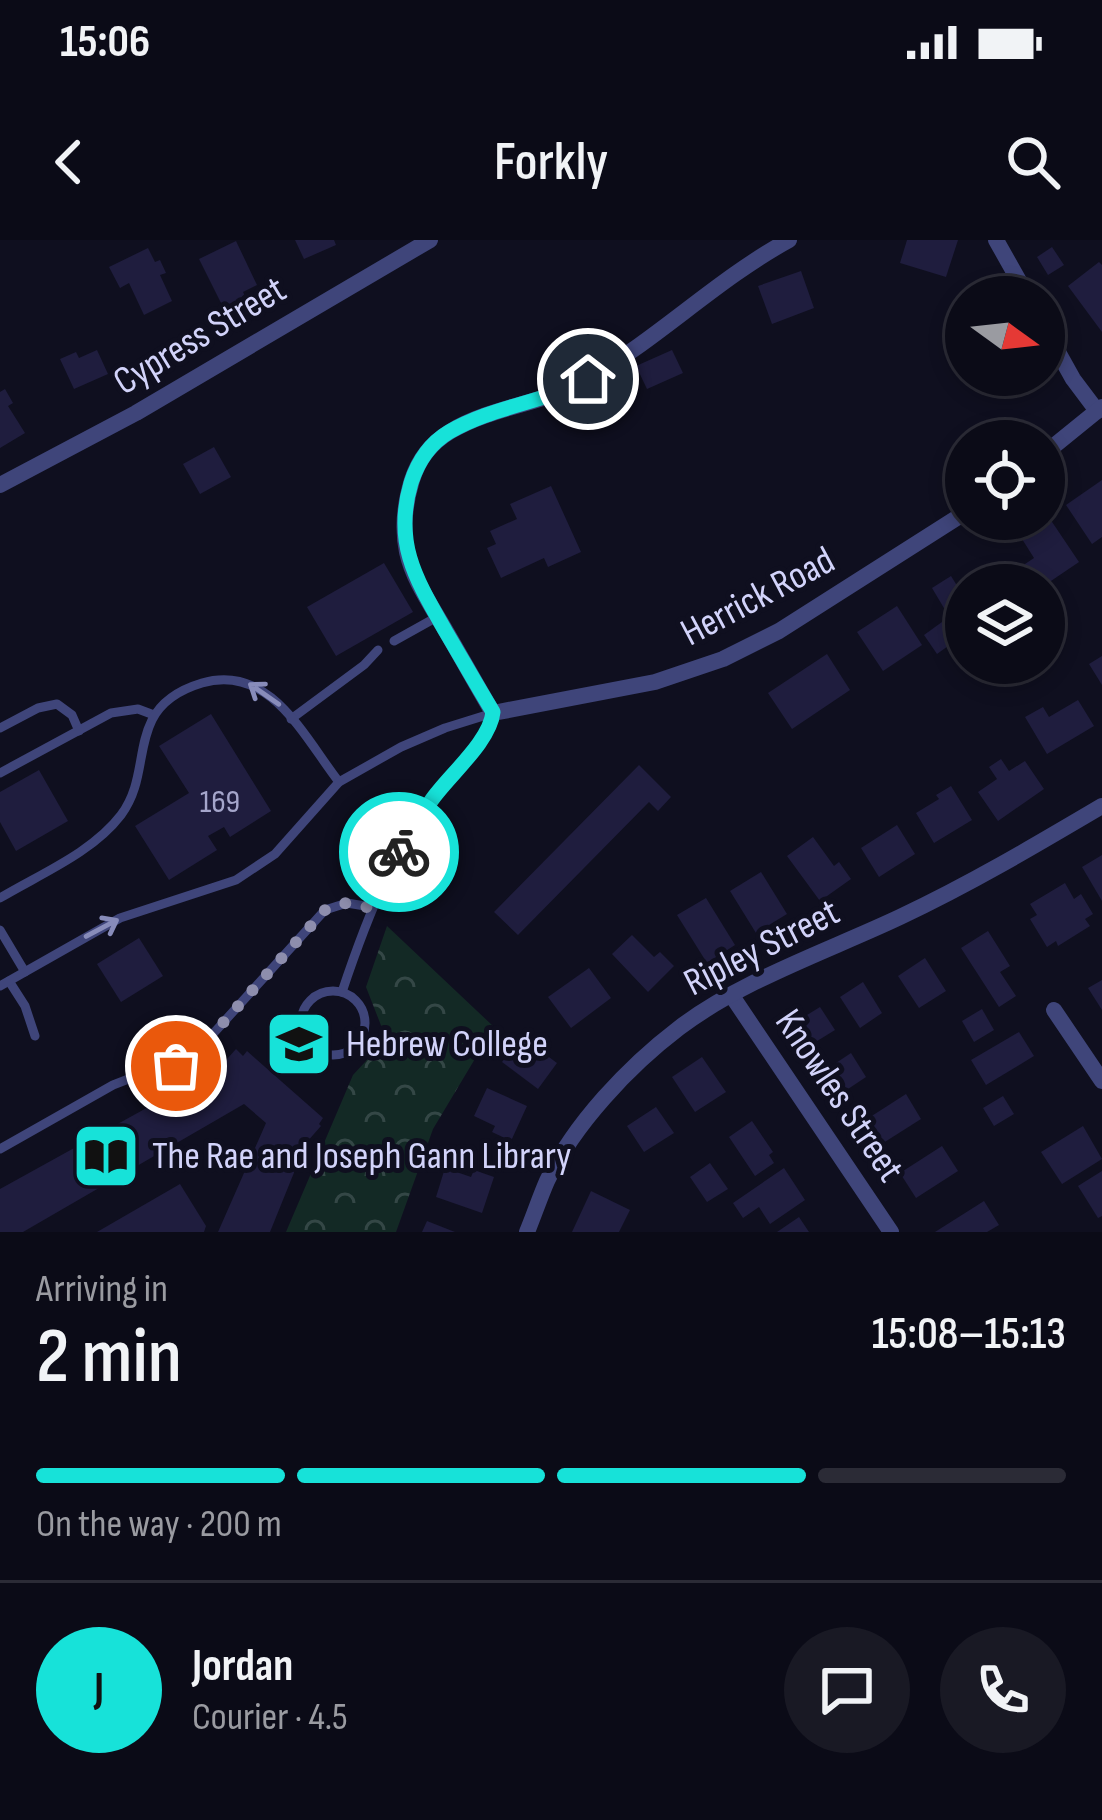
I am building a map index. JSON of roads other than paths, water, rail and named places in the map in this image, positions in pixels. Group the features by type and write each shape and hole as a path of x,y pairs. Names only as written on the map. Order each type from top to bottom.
{"street":[{"name":"Cypress Street","path":"0,485 136,412 430,240"},
{"path":"493,712 417,580 405,538 409,490 417,466 430,447 461,426 588,379 789,240"},
{"path":"996,240 1016,276"},
{"path":"1065,365 1100,409 1065,437"},
{"name":"Herrick Road","path":"493,712 655,682 734,655 945,525"},
{"name":"Ripley Street","path":"527,1232 548,1178 583,1122 679,1028 732,996 984,874 1102,806"},
{"name":"Knowles Street","path":"732,996 891,1232"},
{"path":"1054,1010 1102,1081"}],"lane":[{"path":"394,641 438,616"},
{"path":"291,719 378,650"},
{"path":"0,898 82,849 122,814 136,786 154,715 190,686 232,678 266,691 339,782"},
{"path":"0,728 48,704 65,708 79,730"},
{"path":"0,773 120,711 138,709 154,715"},
{"path":"35,1036 25,1006 5,983 120,918 250,872 284,845 339,782 401,747 493,712"},
{"path":"342,992 371,908 416,824 489,730 493,712"},
{"path":"0,1150 113,1085 176,1066 202,1046 325,910 346,903 371,908"},
{"path":"0,931 25,972"},
{"path":"342,992 362,1008 364,1031 351,1050 330,1055 305,1040 302,1019 310,1001 342,992"}],"place":[{"name":"Hebrew College","path":"299,1044"},
{"name":"The Rae and Joseph Gann Library","path":"106,1156"}]}
